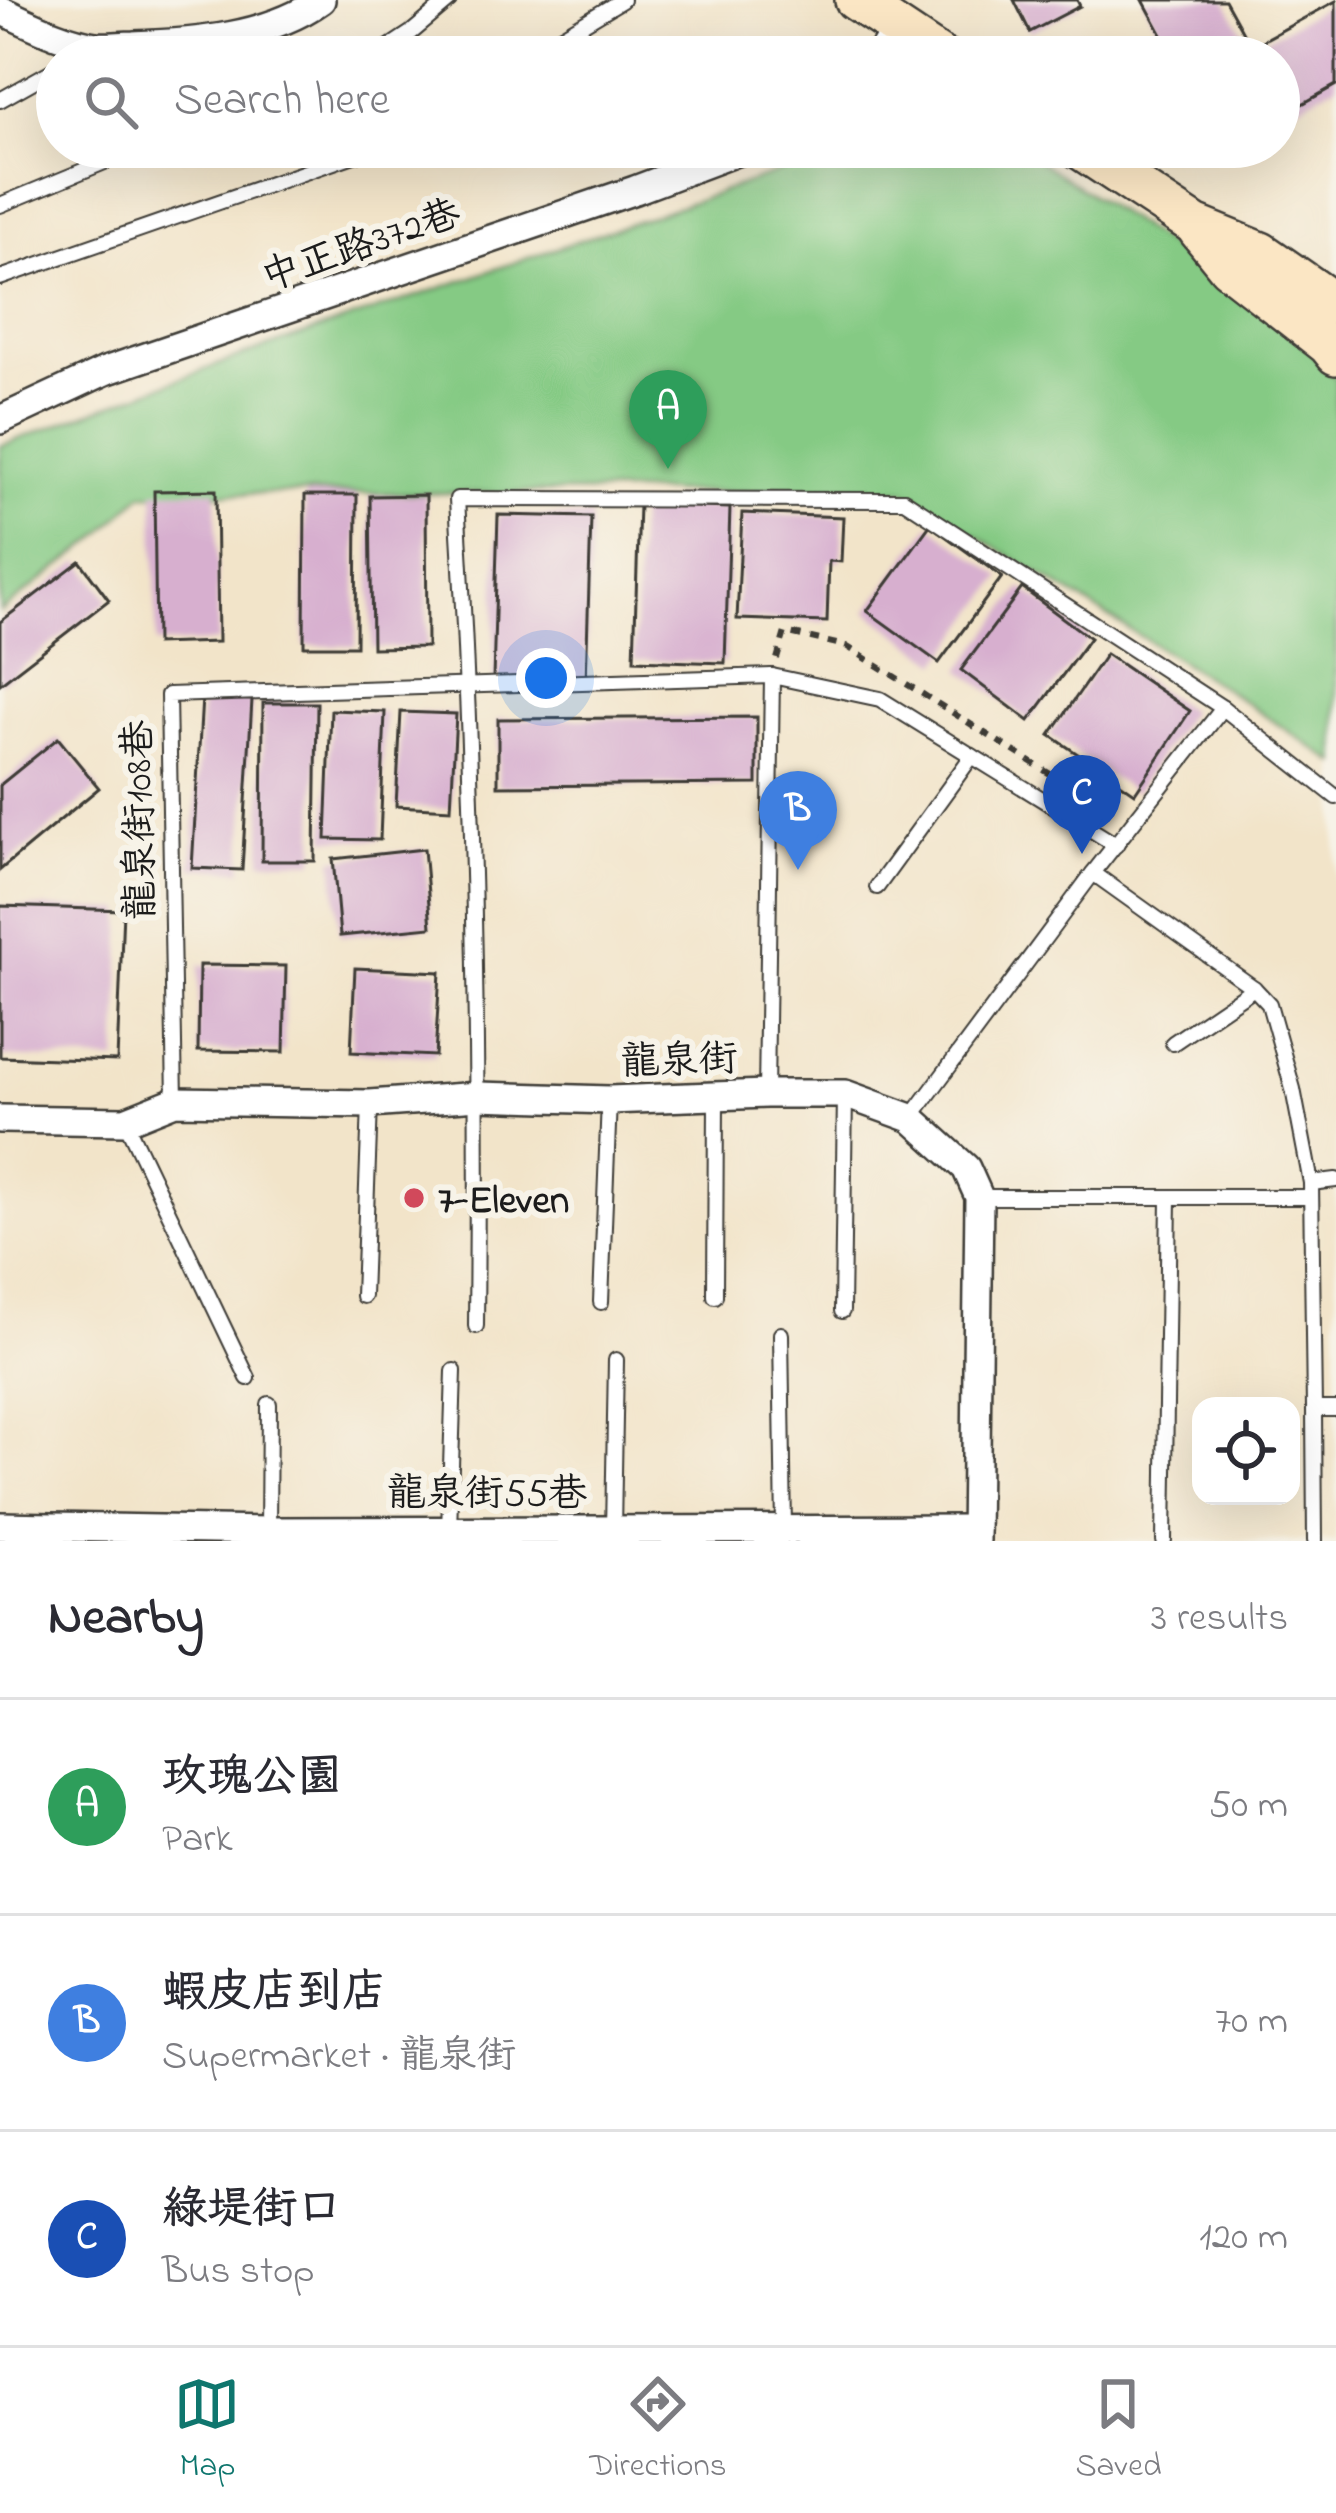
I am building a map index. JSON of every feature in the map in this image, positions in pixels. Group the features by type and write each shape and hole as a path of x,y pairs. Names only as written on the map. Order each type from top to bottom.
{"main road":[{"path":"855,0 883,36"},
{"path":"1109,168 1195,225 1261,252 1336,304"},
{"path":"1195,225 1228,267 1336,355"}],"street":[{"path":"222,36 255,29 321,0"},
{"path":"0,10 58,36"},
{"name":"中正路372巷","path":"0,420 105,371 693,168"},
{"name":"龍泉街","path":"0,1119 125,1121 175,1101 370,1104 478,1096 609,1100 845,1094 911,1118 966,1168 979,1197"},
{"path":"975,1535 979,1197"},
{"name":"龍泉街55巷","path":"0,1526 613,1535 784,1529 975,1535"}],"lane":[{"path":"406,36 450,0"},
{"path":"562,36 622,0"},
{"path":"0,100 36,80"},
{"path":"0,205 89,168"},
{"path":"0,278 318,168"},
{"path":"476,1326 478,1096 469,687 457,499 904,500 1223,708 1336,797"},
{"path":"766,1094 772,676"},
{"name":"龍泉街108巷","path":"175,1101 168,695 772,676 880,699 1116,845"},
{"path":"911,1118 1223,708"},
{"path":"877,887 972,756"},
{"path":"1093,873 1255,988 1269,1004 1293,1089 1311,1190 1315,1541"},
{"path":"1173,1043 1255,988"},
{"path":"842,1311 845,1094"},
{"path":"715,1296 716,1096"},
{"path":"601,1302 609,1100"},
{"path":"363,1296 370,1104"},
{"path":"125,1121 248,1378"},
{"path":"979,1197 1169,1198 1311,1190 1336,1180"},
{"path":"1164,1541 1169,1198"},
{"path":"781,1334 784,1529"},
{"path":"613,1535 616,1360"},
{"path":"449,1530 454,1371"},
{"path":"268,1531 269,1404"},
{"path":"1314,1409 1336,1409"}],"green space":[{"path":"791,168 1050,168 1287,323 1336,379 1336,763 1213,681 904,491 142,494 95,540 0,612 0,446 247,354"}],"building":[{"path":"1014,0 1077,0 1080,6 1030,32"},
{"path":"1143,0 1225,0 1245,36 1163,36"},
{"path":"1336,1 1336,85 1300,105 1300,36 1271,36"},
{"path":"216,490 218,642 156,644 154,491"},
{"path":"305,495 357,495 356,646 304,646"},
{"path":"426,495 427,647 372,648 370,496"},
{"path":"639,505 730,508 725,663 634,660"},
{"path":"742,513 843,517 841,562 829,561 827,622 737,619"},
{"path":"498,515 591,517 586,682 493,679"},
{"path":"930,525 1002,577 939,663 867,611"},
{"path":"80,561 109,600 0,684 0,622"},
{"path":"1022,588 1090,638 1029,721 961,670"},
{"path":"1106,654 1190,711 1135,793 1050,735"},
{"path":"202,697 252,700 242,870 192,868"},
{"path":"263,703 317,703 315,861 262,861"},
{"path":"331,710 385,712 380,840 326,839"},
{"path":"401,712 456,714 451,809 396,806"},
{"path":"757,717 757,784 498,786 498,719"},
{"path":"58,738 99,788 0,870 0,785"},
{"path":"424,849 431,927 340,936 333,859"},
{"path":"0,906 123,910 117,1061 0,1057"},
{"path":"199,965 286,966 284,1052 198,1051"},
{"path":"355,968 440,972 435,1056 351,1052"}],"place":[{"name":"玫瑰公園","path":"668,469"},
{"name":"綠堤街口","path":"1082,854"},
{"name":"蝦皮店到店","path":"798,870"},
{"name":"7-Eleven","path":"414,1198"}]}
